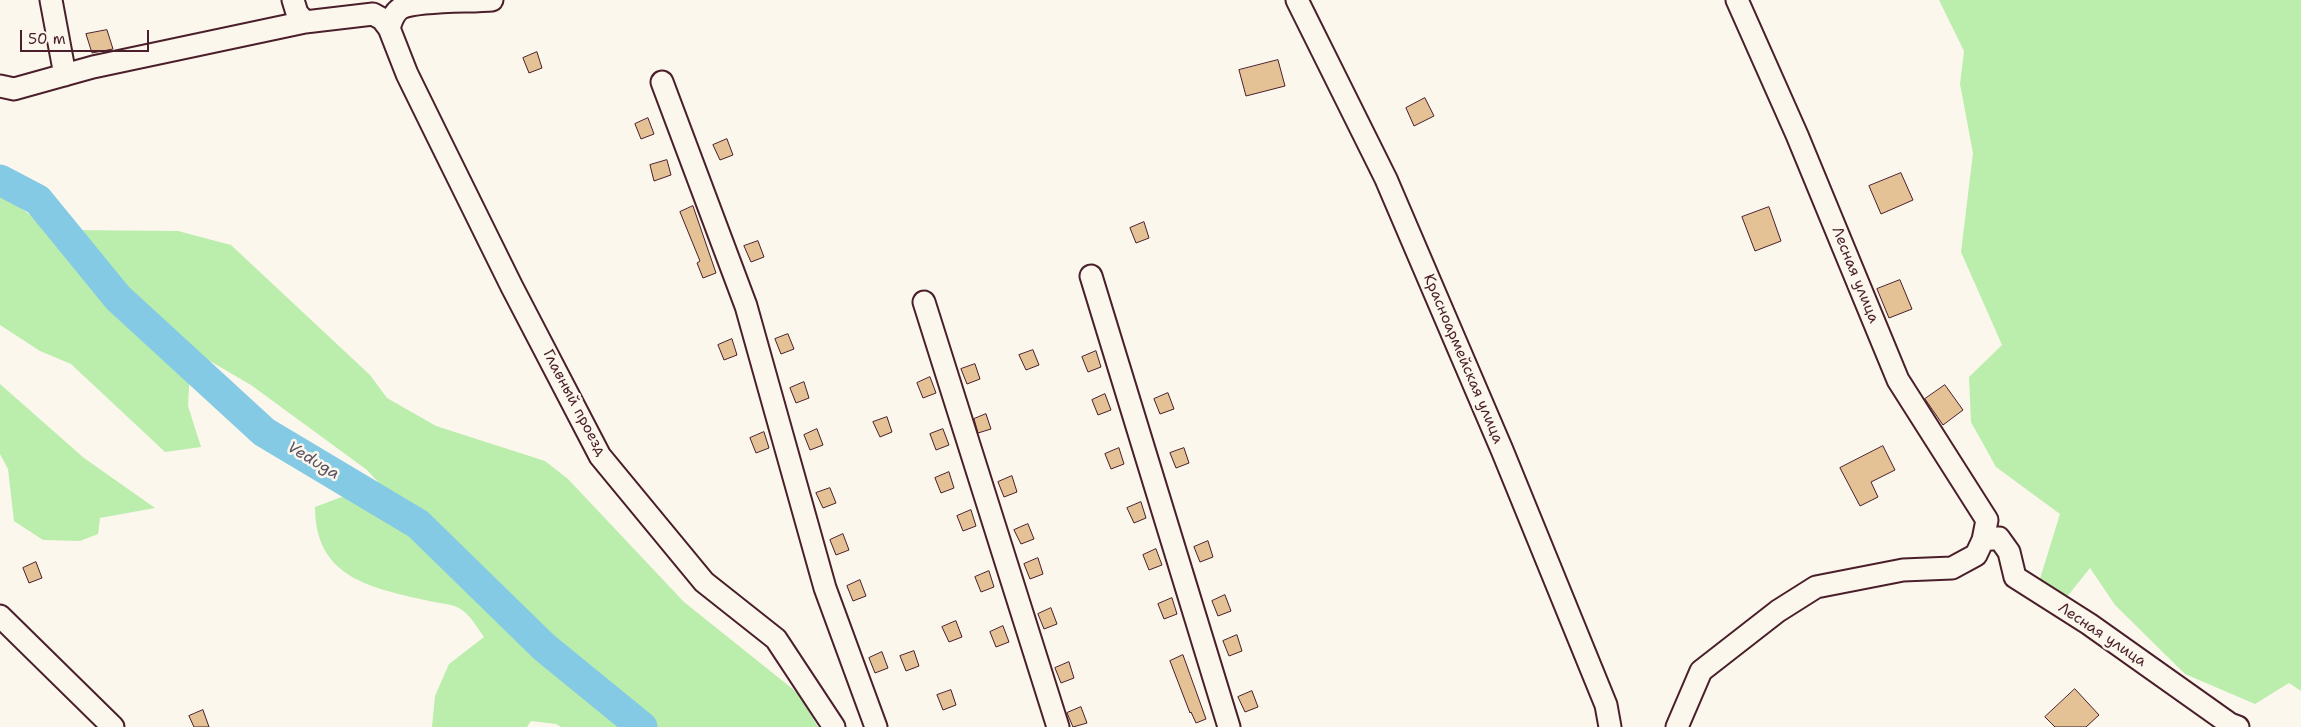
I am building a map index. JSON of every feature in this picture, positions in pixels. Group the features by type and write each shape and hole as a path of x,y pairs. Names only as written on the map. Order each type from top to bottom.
{"street":[{"path":"51,0 65,74"},
{"path":"293,0 297,13 305,22"},
{"path":"389,28 393,15 402,7 492,0"},
{"name":"Красноармейская улица","path":"1297,0 1386,179 1510,468 1606,705 1610,727"},
{"name":"Лесная улица","path":"1737,0 1797,135 1898,380 1987,520 1983,540 1999,538 2009,552 2015,577 2089,624 2230,724 2238,727"},
{"path":"0,86 14,89 93,67 305,22 373,14 382,19 389,28"},
{"name":"Главный проезд","path":"389,28 407,74 434,131 600,456 704,582 776,639 834,727"},
{"path":"662,82 746,306 825,588 876,727"},
{"path":"1091,276 1229,727"},
{"path":"924,302 1058,727"},
{"path":"1677,727 1701,671 1778,611 1816,587 1903,570 1952,568 1976,555 1983,540"},
{"path":"0,616 113,727"}],"green space":[{"path":"1939,0 2301,0 2301,691 2289,683 2255,704 2185,674 2115,605 2090,568 2066,598 2039,582 2060,514 1996,467 1971,422 1969,377 2002,345 1961,252 1973,153 1960,84 1964,51"},
{"path":"0,172 18,206 41,223 67,230 178,231 231,245 370,375 387,398 436,426 545,461 568,479 684,602 799,694 818,727 561,727 556,724 531,721 527,727 432,727 435,696 449,664 484,637 468,616 459,608 368,585 336,565 325,550 318,531 315,507 379,483 367,470 251,385 191,350 188,406 201,447 165,452 71,364 40,351 0,325"},
{"path":"0,384 84,458 155,508 100,518 98,534 80,541 43,540 14,521 8,469 0,454"}],"building":[{"path":"107,30 113,49 92,53 86,34"},
{"path":"537,52 542,68 529,73 523,58"},
{"path":"1278,60 1285,86 1246,96 1239,70"},
{"path":"1425,98 1434,116 1414,126 1406,108"},
{"path":"648,118 654,134 641,139 635,124"},
{"path":"727,139 733,155 720,160 713,145"},
{"path":"667,160 671,175 654,181 650,165"},
{"path":"1901,173 1913,200 1881,214 1869,186"},
{"path":"693,206 716,273 703,278 697,263 700,261 680,212"},
{"path":"1769,207 1781,241 1755,251 1742,217"},
{"path":"1144,222 1149,238 1136,243 1130,228"},
{"path":"758,241 764,257 751,262 744,246"},
{"path":"1900,280 1912,309 1889,318 1877,289"},
{"path":"788,334 794,349 781,354 775,339"},
{"path":"732,339 737,355 724,360 718,345"},
{"path":"1033,350 1039,365 1026,370 1019,355"},
{"path":"1096,351 1101,367 1088,372 1082,357"},
{"path":"975,364 980,379 967,384 961,369"},
{"path":"930,377 936,393 923,398 917,383"},
{"path":"804,382 809,398 796,403 790,388"},
{"path":"1945,385 1963,410 1943,425 1925,399"},
{"path":"1168,393 1174,409 1160,414 1154,399"},
{"path":"1105,394 1111,410 1098,415 1092,400"},
{"path":"986,414 991,429 978,433 974,419"},
{"path":"887,417 892,432 880,437 873,422"},
{"path":"817,429 823,445 810,450 804,435"},
{"path":"943,429 949,445 936,450 930,434"},
{"path":"764,432 769,448 756,453 750,438"},
{"path":"1883,446 1895,470 1871,482 1878,497 1860,506 1840,468"},
{"path":"1119,448 1124,464 1111,469 1105,454"},
{"path":"1184,448 1189,463 1176,468 1170,453"},
{"path":"949,472 954,488 941,493 935,478"},
{"path":"1012,476 1017,492 1004,497 998,482"},
{"path":"830,488 836,503 823,508 816,493"},
{"path":"1141,502 1146,518 1134,523 1127,508"},
{"path":"971,510 976,526 963,531 957,516"},
{"path":"1028,524 1034,539 1021,544 1014,530"},
{"path":"843,534 849,550 836,555 830,540"},
{"path":"1208,541 1213,557 1200,562 1194,547"},
{"path":"1156,549 1162,565 1149,570 1143,555"},
{"path":"1038,558 1043,574 1030,579 1024,564"},
{"path":"36,562 42,578 29,583 23,568"},
{"path":"989,571 994,587 981,592 975,577"},
{"path":"860,580 866,596 853,601 847,586"},
{"path":"1225,595 1231,611 1218,616 1212,601"},
{"path":"1172,598 1177,614 1164,619 1158,604"},
{"path":"1051,608 1057,624 1044,629 1038,614"},
{"path":"956,621 962,637 949,642 942,627"},
{"path":"1003,626 1009,642 996,647 990,632"},
{"path":"1237,635 1242,651 1229,656 1223,641"},
{"path":"914,651 919,666 906,671 900,656"},
{"path":"882,652 888,668 875,673 869,658"},
{"path":"1183,655 1206,719 1196,723 1190,713 1170,661"},
{"path":"1069,662 1074,678 1061,683 1055,668"},
{"path":"2075,689 2099,715 2086,727 2055,727 2045,717"},
{"path":"951,690 956,705 943,710 937,695"},
{"path":"1252,691 1258,707 1245,712 1238,697"},
{"path":"1081,707 1087,723 1073,727 1067,713"},
{"path":"203,710 209,727 194,727 189,716"}],"waterway":[{"name":"Veduga","path":"0,180 38,200 118,298 264,432 418,524 544,647 642,727"}]}
